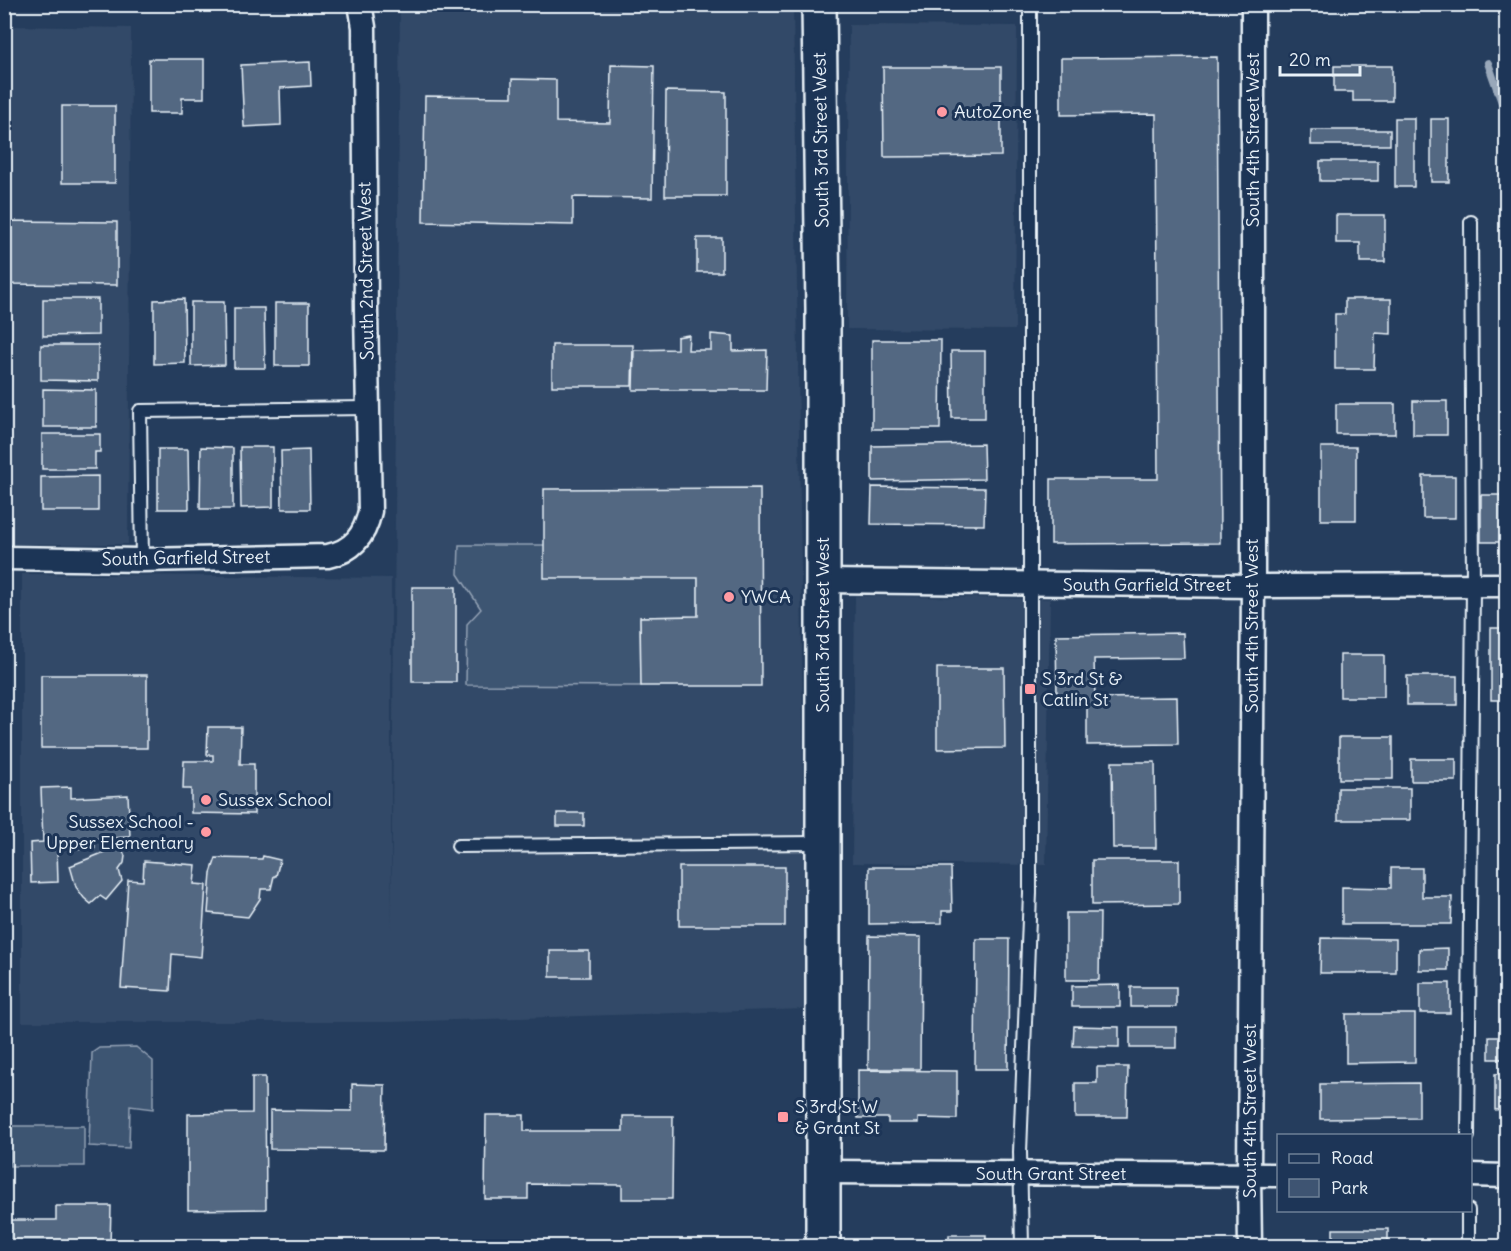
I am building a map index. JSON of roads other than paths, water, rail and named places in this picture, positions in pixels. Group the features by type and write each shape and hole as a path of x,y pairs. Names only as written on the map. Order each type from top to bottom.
{"main road":[{"name":"South 3rd Street West","path":"819,4 823,309 823,1246"}],"street":[{"name":"South 2nd Street West","path":"360,4 364,27 370,511 362,536"},
{"name":"South 4th Street West","path":"1250,1246 1248,1175 1253,586 1253,4"},
{"name":"South Garfield Street","path":"4,558 142,560 328,556 343,551 362,536"},
{"name":"South Garfield Street","path":"823,581 1253,586 1506,585"},
{"name":"South Grant Street","path":"824,1172 1277,1175"},
{"path":"1472,1176 1506,1176"}],"lane":[{"path":"1022,1246 1020,1174 1030,893 1030,4"},
{"path":"1468,1134 1473,586 1472,222"},
{"path":"142,560 140,411 368,408"},
{"path":"458,846 823,843"},
{"path":"1468,1212 1468,1246"}],"waterway":[{"path":"1488,63 1506,114"}],"place":[{"name":"AutoZone","path":"942,112"},
{"name":"YWCA","path":"729,597"},
{"name":"S 3rd St & Catlin St","path":"1030,689"},
{"name":"Sussex School","path":"206,800"},
{"name":"Sussex School - Upper Elementary","path":"206,832"},
{"name":"S 3rd St W & Grant St","path":"783,1117"}]}
